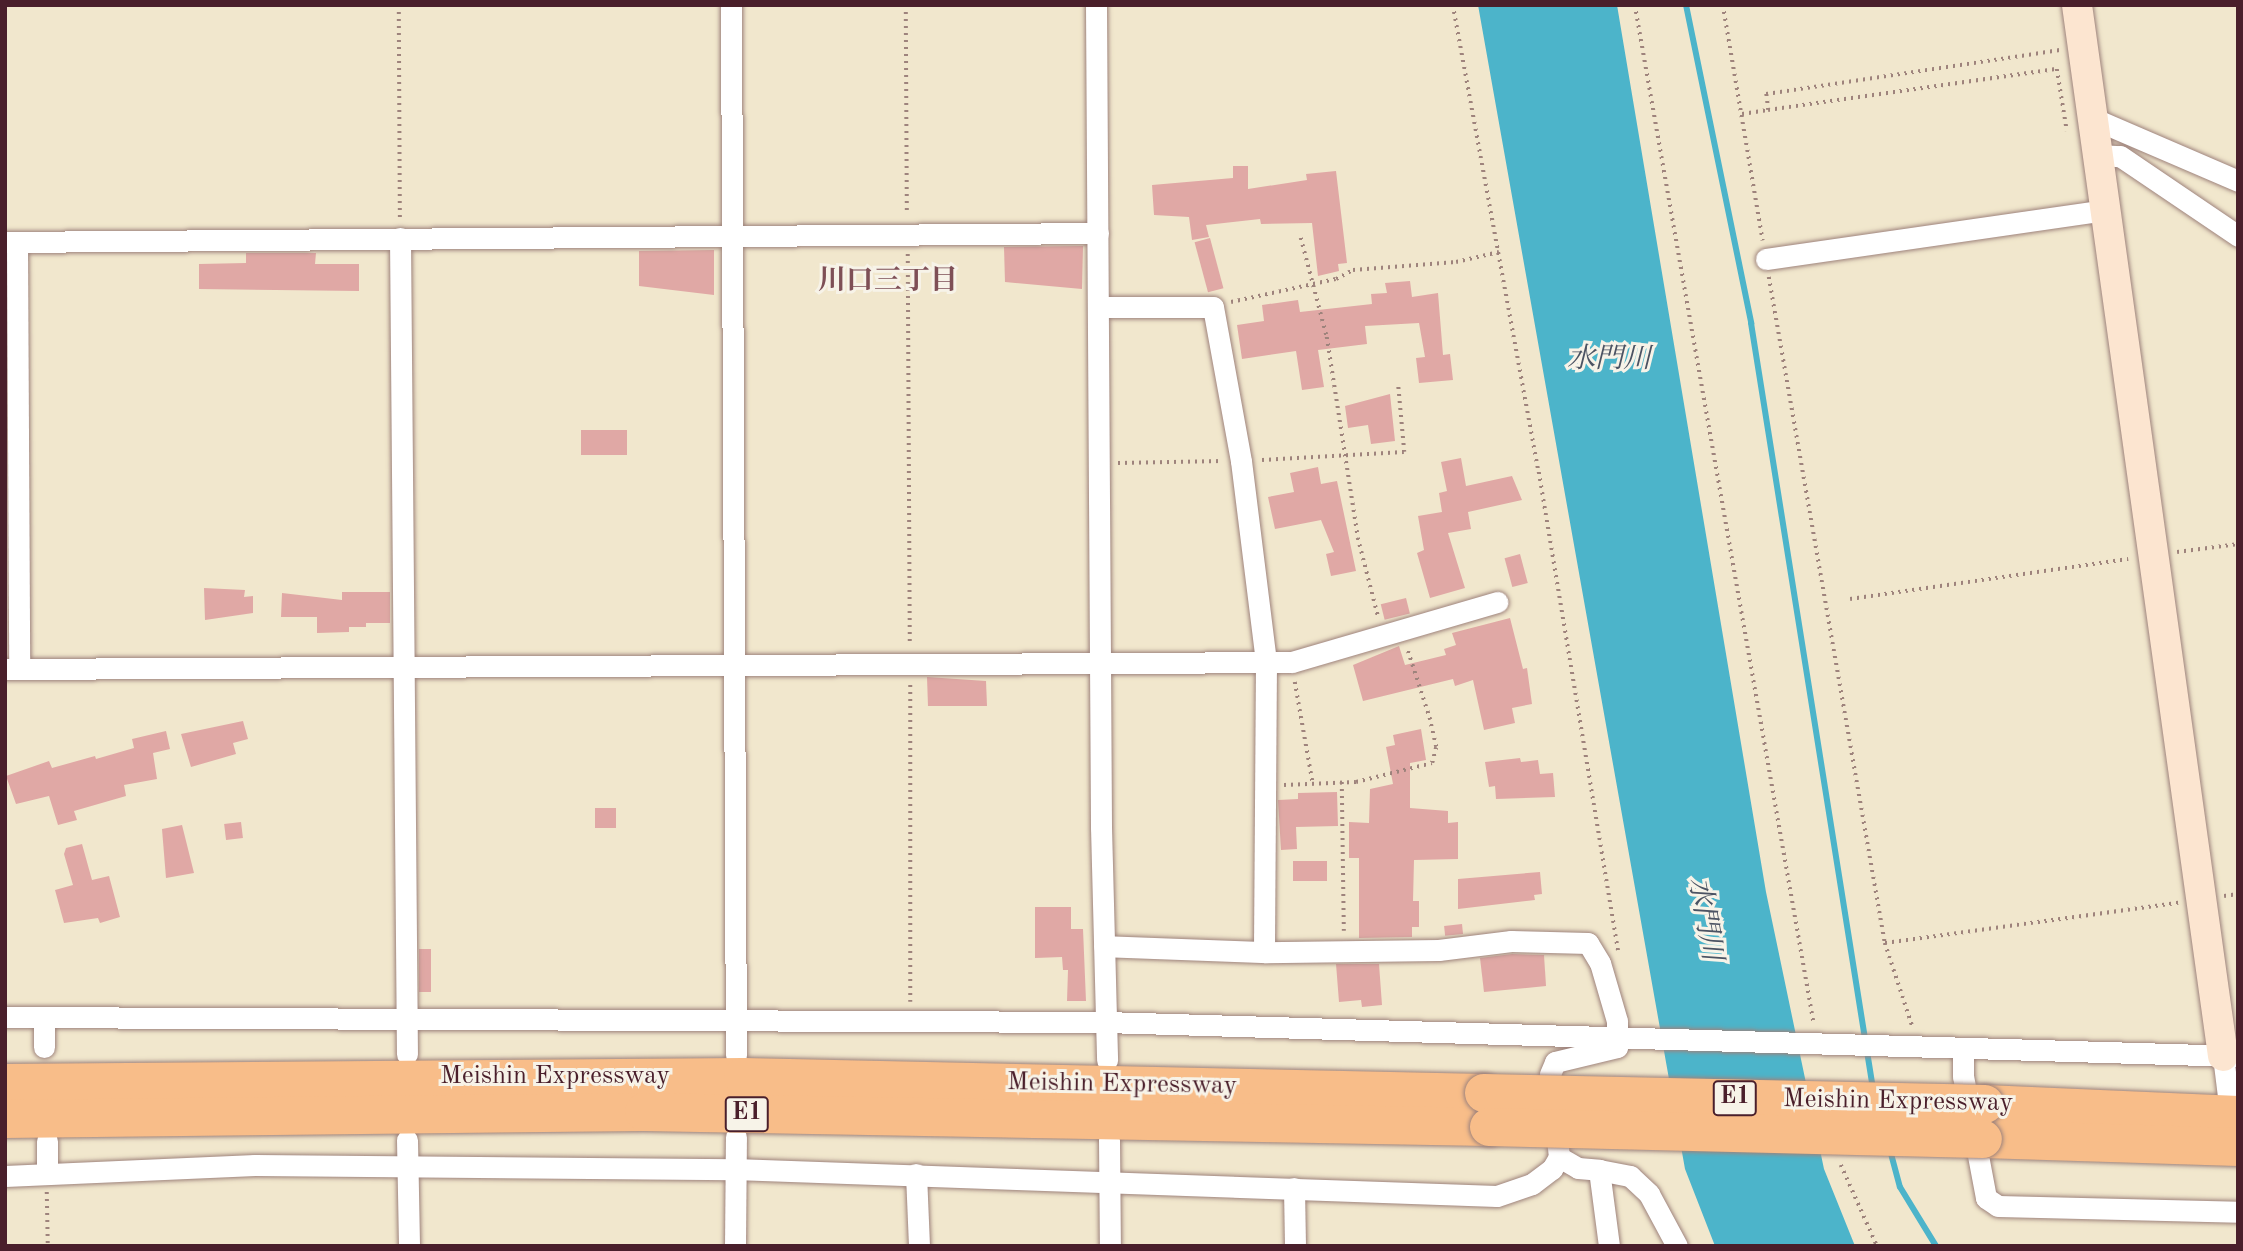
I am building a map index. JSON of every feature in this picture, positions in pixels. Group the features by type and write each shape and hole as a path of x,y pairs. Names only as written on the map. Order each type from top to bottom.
{"highway":[{"path":"5,1074 215,1070 357,1077"},
{"name":"Meishin Expressway","path":"5,1083 357,1077 743,1077 1487,1110 1984,1122 2238,1147"},
{"name":"Meishin Expressway","path":"1984,1122 2233,1105"},
{"name":"Meishin Expressway","path":"5,1119 644,1112 1487,1110"}],"street":[{"path":"731,5 736,1055"},
{"path":"1096,5 1099,661 1107,1060"},
{"path":"2077,5 2202,900 2231,1056 2233,1105"},
{"path":"2095,138 2238,181"},
{"path":"2095,138 2238,236"},
{"path":"1766,259 2106,210"},
{"path":"1098,233 11,242 12,669 1099,661 1292,663 1497,602"},
{"path":"400,238 401,668 407,1054"},
{"path":"1098,307 1213,307 1241,461 1266,661 1264,952"},
{"path":"5,1175 255,1165 407,1169 734,1169 1110,1180 1497,1196 1532,1184 1552,1169 1559,1157 1550,1074 1555,1062 1601,1054 1616,1047 1618,1038 1600,963 1588,943 1511,941 1438,950 1345,954 1104,946"},
{"path":"5,1017 406,1022 1105,1023 2231,1056"},
{"path":"44,1017 44,1047"},
{"path":"1963,1048 1963,1076 1986,1198 1998,1206 2238,1212"},
{"path":"735,1246 736,1137"},
{"path":"407,1140 409,1246"},
{"path":"1109,1140 1110,1246"},
{"path":"47,1141 47,1174"},
{"path":"1559,1157 1578,1168 1630,1176 1649,1194 1677,1246"},
{"path":"1599,1170 1609,1246"},
{"path":"916,1174 919,1246"},
{"path":"1294,1188 1295,1246"}],"path":[{"path":"399,5 400,238"},
{"path":"906,5 909,1022"},
{"path":"1453,5 1499,252 1619,958"},
{"path":"1635,5 1817,1043"},
{"path":"1724,5 1885,943 1919,1045"},
{"path":"1768,110 1766,94 2083,47"},
{"path":"1742,114 2057,69 2068,134 2095,138"},
{"path":"1265,786 1342,782 1432,763 1436,747 1430,720 1392,633 1358,538 1334,373 1301,238"},
{"path":"1213,307 1312,286 1353,270 1456,262 1499,252"},
{"path":"1099,460 1241,461 1345,458 1404,452 1398,386"},
{"path":"1850,599 2238,544"},
{"path":"1292,663 1313,784"},
{"path":"1342,782 1345,954"},
{"path":"1885,943 2238,894"},
{"path":"1837,1151 1860,1214 1877,1246"},
{"path":"47,1174 48,1246"}],"water":[{"name":"水門川","path":"1478,5 1617,5 1766,892 1824,1169 1855,1246 1715,1246 1685,1169"}],"building":[{"path":"1233,166 1248,166 1248,189 1307,180 1306,174 1336,171 1347,263 1338,264 1339,271 1318,276 1312,223 1261,224 1260,219 1206,225 1209,237 1192,240 1189,217 1154,215 1152,185 1233,178"},
{"path":"1210,238 1223,288 1208,292 1195,242"},
{"path":"1083,246 1082,289 1005,282 1004,247"},
{"path":"714,250 714,295 639,286 639,251"},
{"path":"246,253 316,253 315,264 359,264 359,291 199,289 199,264 246,263"},
{"path":"1410,281 1412,297 1438,293 1443,355 1450,354 1453,380 1419,383 1416,358 1425,357 1419,323 1365,326 1367,344 1318,350 1324,387 1302,390 1296,351 1242,359 1237,325 1264,321 1262,305 1298,300 1300,312 1372,304 1371,294 1387,293 1385,283"},
{"path":"1390,394 1395,441 1371,444 1368,425 1348,428 1345,406"},
{"path":"581,430 627,430 627,455 581,455"},
{"path":"1461,458 1466,486 1512,476 1522,500 1468,512 1471,529 1448,533 1465,588 1430,598 1417,553 1424,550 1418,516 1442,512 1439,493 1447,491 1441,462"},
{"path":"1318,467 1321,484 1337,481 1356,571 1331,576 1326,554 1334,552 1321,520 1275,529 1268,497 1294,492 1290,473"},
{"path":"1520,554 1528,583 1512,587 1505,558"},
{"path":"204,588 245,590 244,597 253,596 253,613 205,620"},
{"path":"342,592 390,592 390,623 366,623 366,627 349,627 349,632 317,633 317,617 281,617 282,593 342,600"},
{"path":"1406,598 1410,614 1385,620 1381,604"},
{"path":"1510,618 1523,669 1527,668 1532,704 1512,708 1515,723 1484,730 1473,680 1455,686 1453,679 1363,701 1353,665 1399,646 1405,665 1446,655 1444,649 1456,645 1452,633"},
{"path":"927,677 986,681 987,706 928,706"},
{"path":"243,721 248,739 233,743 236,754 191,767 181,734"},
{"path":"1421,729 1426,760 1410,763 1410,808 1448,811 1448,823 1458,822 1458,859 1414,860 1413,901 1419,901 1419,927 1412,927 1412,937 1359,938 1359,858 1349,858 1349,822 1369,823 1370,789 1393,784 1386,747 1395,745 1393,735"},
{"path":"166,731 170,749 153,753 157,779 124,785 126,796 74,811 77,820 58,825 49,796 16,804 6,776 49,761 52,768 95,756 96,759 134,748 132,739"},
{"path":"1520,758 1521,762 1538,760 1540,774 1553,773 1555,797 1496,799 1495,786 1489,787 1485,762"},
{"path":"1337,792 1338,826 1296,827 1297,849 1281,850 1278,800 1298,799 1298,793"},
{"path":"595,808 616,808 616,828 595,828"},
{"path":"241,822 243,838 226,840 224,824"},
{"path":"182,825 194,873 166,878 162,829"},
{"path":"82,844 92,880 109,876 120,917 100,923 98,918 64,923 55,890 73,885 64,854 66,848"},
{"path":"1293,861 1327,861 1327,881 1293,881"},
{"path":"1540,872 1542,894 1534,895 1535,900 1458,909 1458,879"},
{"path":"1035,907 1071,907 1071,929 1083,929 1086,1001 1067,1001 1068,970 1063,970 1062,957 1035,958"},
{"path":"1462,924 1463,934 1445,936 1444,926"},
{"path":"419,949 431,949 431,992 419,992"},
{"path":"1512,954 1544,955 1546,986 1484,992 1480,958"},
{"path":"1336,964 1379,964 1382,1005 1362,1007 1361,1000 1339,1002"}],"waterway":[{"path":"1686,5 1751,323 1873,1089"},
{"path":"1890,1150 1900,1187 1936,1246"}],"district":[{"name":"川口三丁目","path":"888,282"}]}
